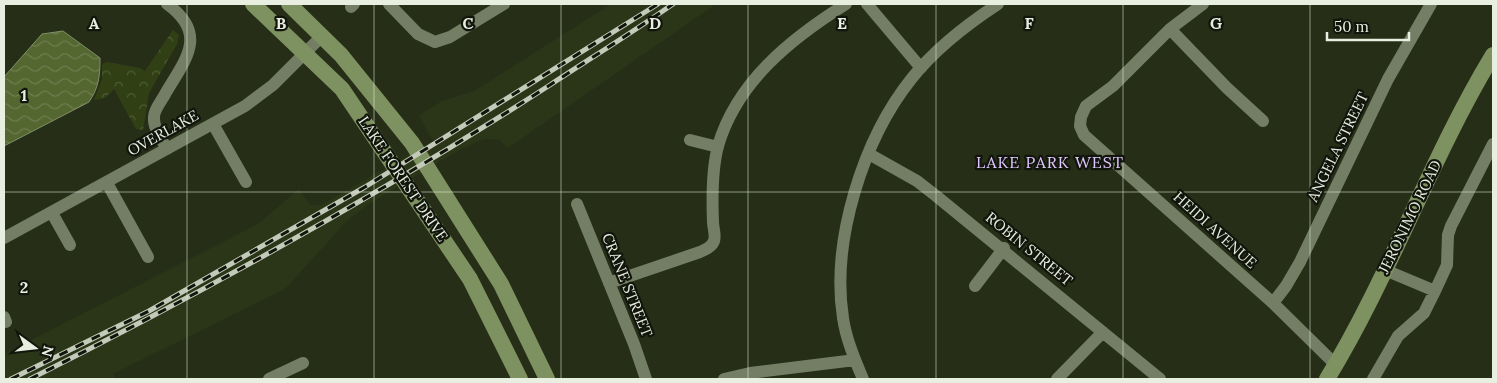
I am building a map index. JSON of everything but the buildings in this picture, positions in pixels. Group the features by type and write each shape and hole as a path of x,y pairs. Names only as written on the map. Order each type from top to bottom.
{"main road":[{"name":"LAKE FOREST DRIVE","path":"253,4 306,52 342,89 470,279 520,379"},
{"name":"LAKE FOREST DRIVE","path":"289,4 342,55 412,143 501,284 547,379"},
{"name":"JERONIMO ROAD","path":"1327,379 1385,270 1461,113 1493,55"}],"street":[{"path":"167,4 184,20 191,42 187,58 154,114 156,129 167,149"},
{"path":"389,4 418,34 435,42 450,37 504,4"},
{"path":"608,283 700,252 712,245 715,240 713,205 718,147 724,130 751,82 790,44 846,4"},
{"path":"867,4 921,68"},
{"path":"863,379 855,360 843,318 842,247 855,189 869,154 904,88 944,44 972,21 998,4"},
{"path":"1203,4 1170,29 1227,88 1263,121"},
{"name":"ANGELA STREET","path":"1273,303 1286,286 1300,262 1388,79 1431,4"},
{"name":"HEIDI AVENUE","path":"1170,29 1113,86 1093,99 1081,117 1080,126 1084,135 1273,303 1336,365"},
{"name":"OVERLAKE","path":"4,238 107,183 258,98 322,35"},
{"path":"213,124 246,182"},
{"path":"690,140 718,147"},
{"path":"1373,379 1398,336 1424,313 1435,292 1447,265 1448,235 1451,226 1493,144"},
{"name":"ROBIN STREET","path":"869,154 917,181 1004,248 1160,379"},
{"path":"107,183 148,257"},
{"name":"CRANE STREET","path":"577,204 634,344 646,379"},
{"path":"52,213 70,245"},
{"path":"975,286 1004,248"},
{"path":"1385,270 1435,292"},
{"path":"1058,379 1103,332"},
{"path":"724,379 750,373 855,360"},
{"path":"269,379 303,363"}],"shaded area":[{"path":"611,4 716,4 508,148 499,140 484,139 461,149 369,204 347,221 285,289 113,374 115,379 4,379 4,354 258,224 299,189 310,205 321,205 433,141 419,116 424,112 442,101 474,91"}],"green space":[{"path":"173,30 179,35 177,44 149,93 143,130 136,129 114,89 105,98 94,100 102,79 102,64 107,62 140,68 145,71"}],"water":[{"path":"63,31 100,58 98,81 92,97 89,102 4,146 4,77 42,34"}],"railway":[{"path":"11,379 149,311 365,187 658,4"},
{"path":"30,379 163,311 359,202 487,125 673,4"}],"district":[{"name":"LAKE PARK WEST","path":"1050,162"}]}
